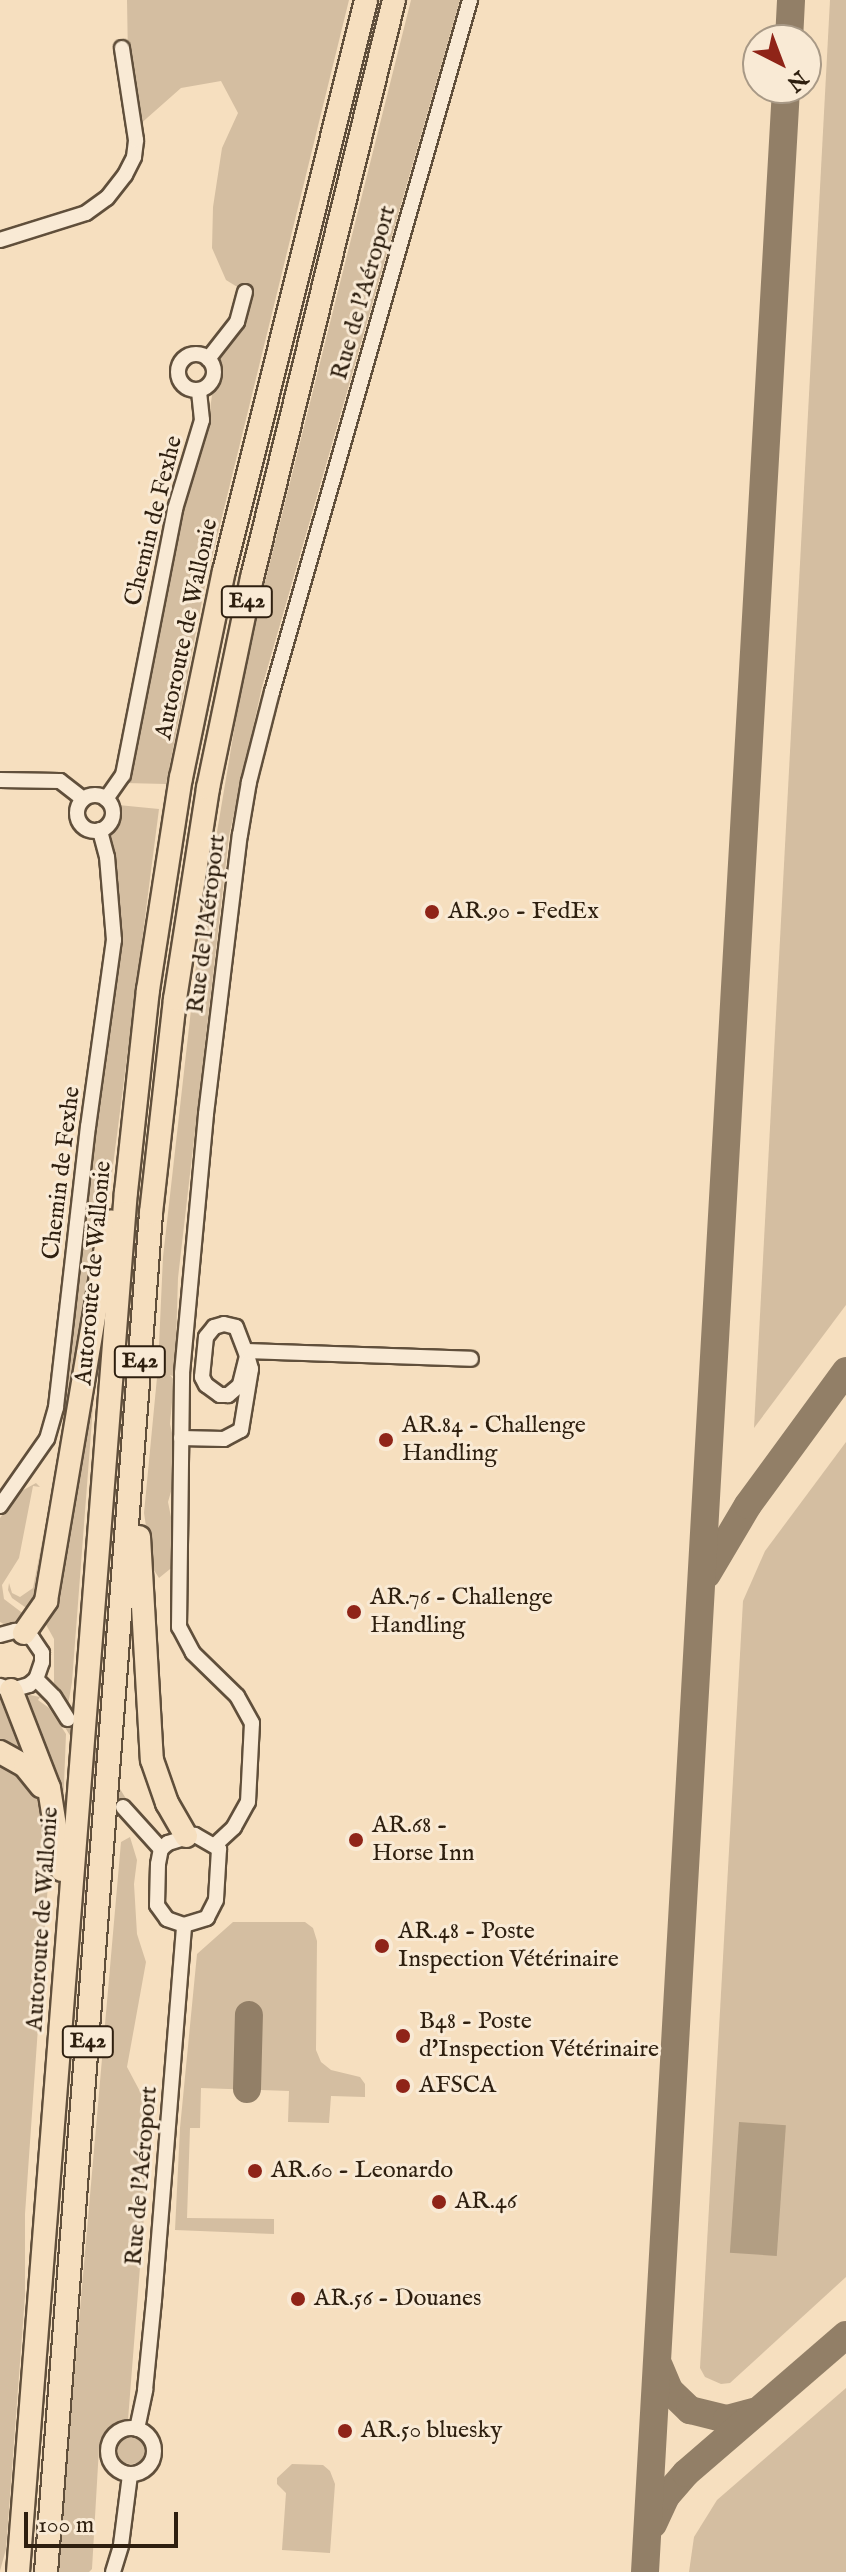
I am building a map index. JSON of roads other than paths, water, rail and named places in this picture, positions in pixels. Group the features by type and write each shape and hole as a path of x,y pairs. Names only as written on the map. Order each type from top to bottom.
{"highway":[{"name":"Autoroute de Wallonie","path":"18,2572 126,1192 148,990 181,778 224,571 366,0"},
{"name":"E42","path":"46,2572 151,1213 175,999 208,788 255,562 394,0"},
{"path":"24,1633 46,1601 110,1216 126,1192"},
{"path":"128,1511 139,1531 152,1760 167,1803 186,1836"},
{"path":"5,1688 50,1799 59,1840 58,1859 70,1894"},
{"path":"0,1752 25,1766 50,1799"}],"street":[{"name":"Rue de l'Aéroport","path":"215,1845 234,1827 248,1802 252,1723 237,1696 193,1653 179,1627 184,1342 219,997 249,782 470,0"},
{"path":"0,240 86,213 107,198 125,175 134,157 136,140 122,48"},
{"name":"Chemin de Fexhe","path":"208,359 237,322 245,292"},
{"name":"Chemin de Fexhe","path":"195,354 208,359 214,377 199,390 192,390 181,381 179,367 188,356 195,354"},
{"name":"Chemin de Fexhe","path":"100,830 112,816 106,799 123,775 175,509 202,420 199,390"},
{"path":"0,780 60,781 83,799 95,795 106,799"},
{"name":"Chemin de Fexhe","path":"83,799 77,811 81,824 100,830"},
{"name":"Chemin de Fexhe","path":"0,1506 47,1439 56,1407 88,1127 114,940 107,857 100,830"},
{"path":"181,1438 224,1439 241,1430 251,1369 246,1351 236,1327 214,1327 206,1337 202,1377 213,1392 228,1395 240,1385 246,1351"},
{"path":"246,1351 471,1359"},
{"path":"0,1635 24,1633 32,1638 42,1653 36,1679 29,1685 5,1688"},
{"path":"36,1679 54,1697 68,1719"},
{"path":"123,1807 161,1849 157,1905 167,1919 184,1925 201,1922 214,1909 220,1855 215,1845 195,1835 186,1836 161,1849"},
{"name":"Rue de l'Aéroport","path":"137,2429 145,2390 154,2300 184,1925"},
{"path":"137,2429 149,2437 154,2452 147,2468 130,2475 114,2468 110,2461 109,2444 120,2431 137,2429"},
{"path":"113,2572 121,2545 130,2475"}],"tunnel":[{"path":"68,1719 123,1807"}],"place":[{"name":"AR.90 - FedEx","path":"432,912"},
{"name":"AR.84 - Challenge Handling","path":"386,1440"},
{"name":"AR.76 - Challenge Handling","path":"354,1612"},
{"name":"AR.68 - Horse Inn","path":"356,1840"},
{"name":"AR.48 - Poste Inspection Vétérinaire","path":"382,1946"},
{"name":"B48 - Poste d'Inspection Vétérinaire","path":"403,2036"},
{"name":"AFSCA","path":"403,2086"},
{"name":"AR.60 - Leonardo","path":"255,2171"},
{"name":"AR.46","path":"439,2202"},
{"name":"AR.56 - Douanes","path":"298,2299"},
{"name":"AR.50 bluesky","path":"345,2431"}]}
